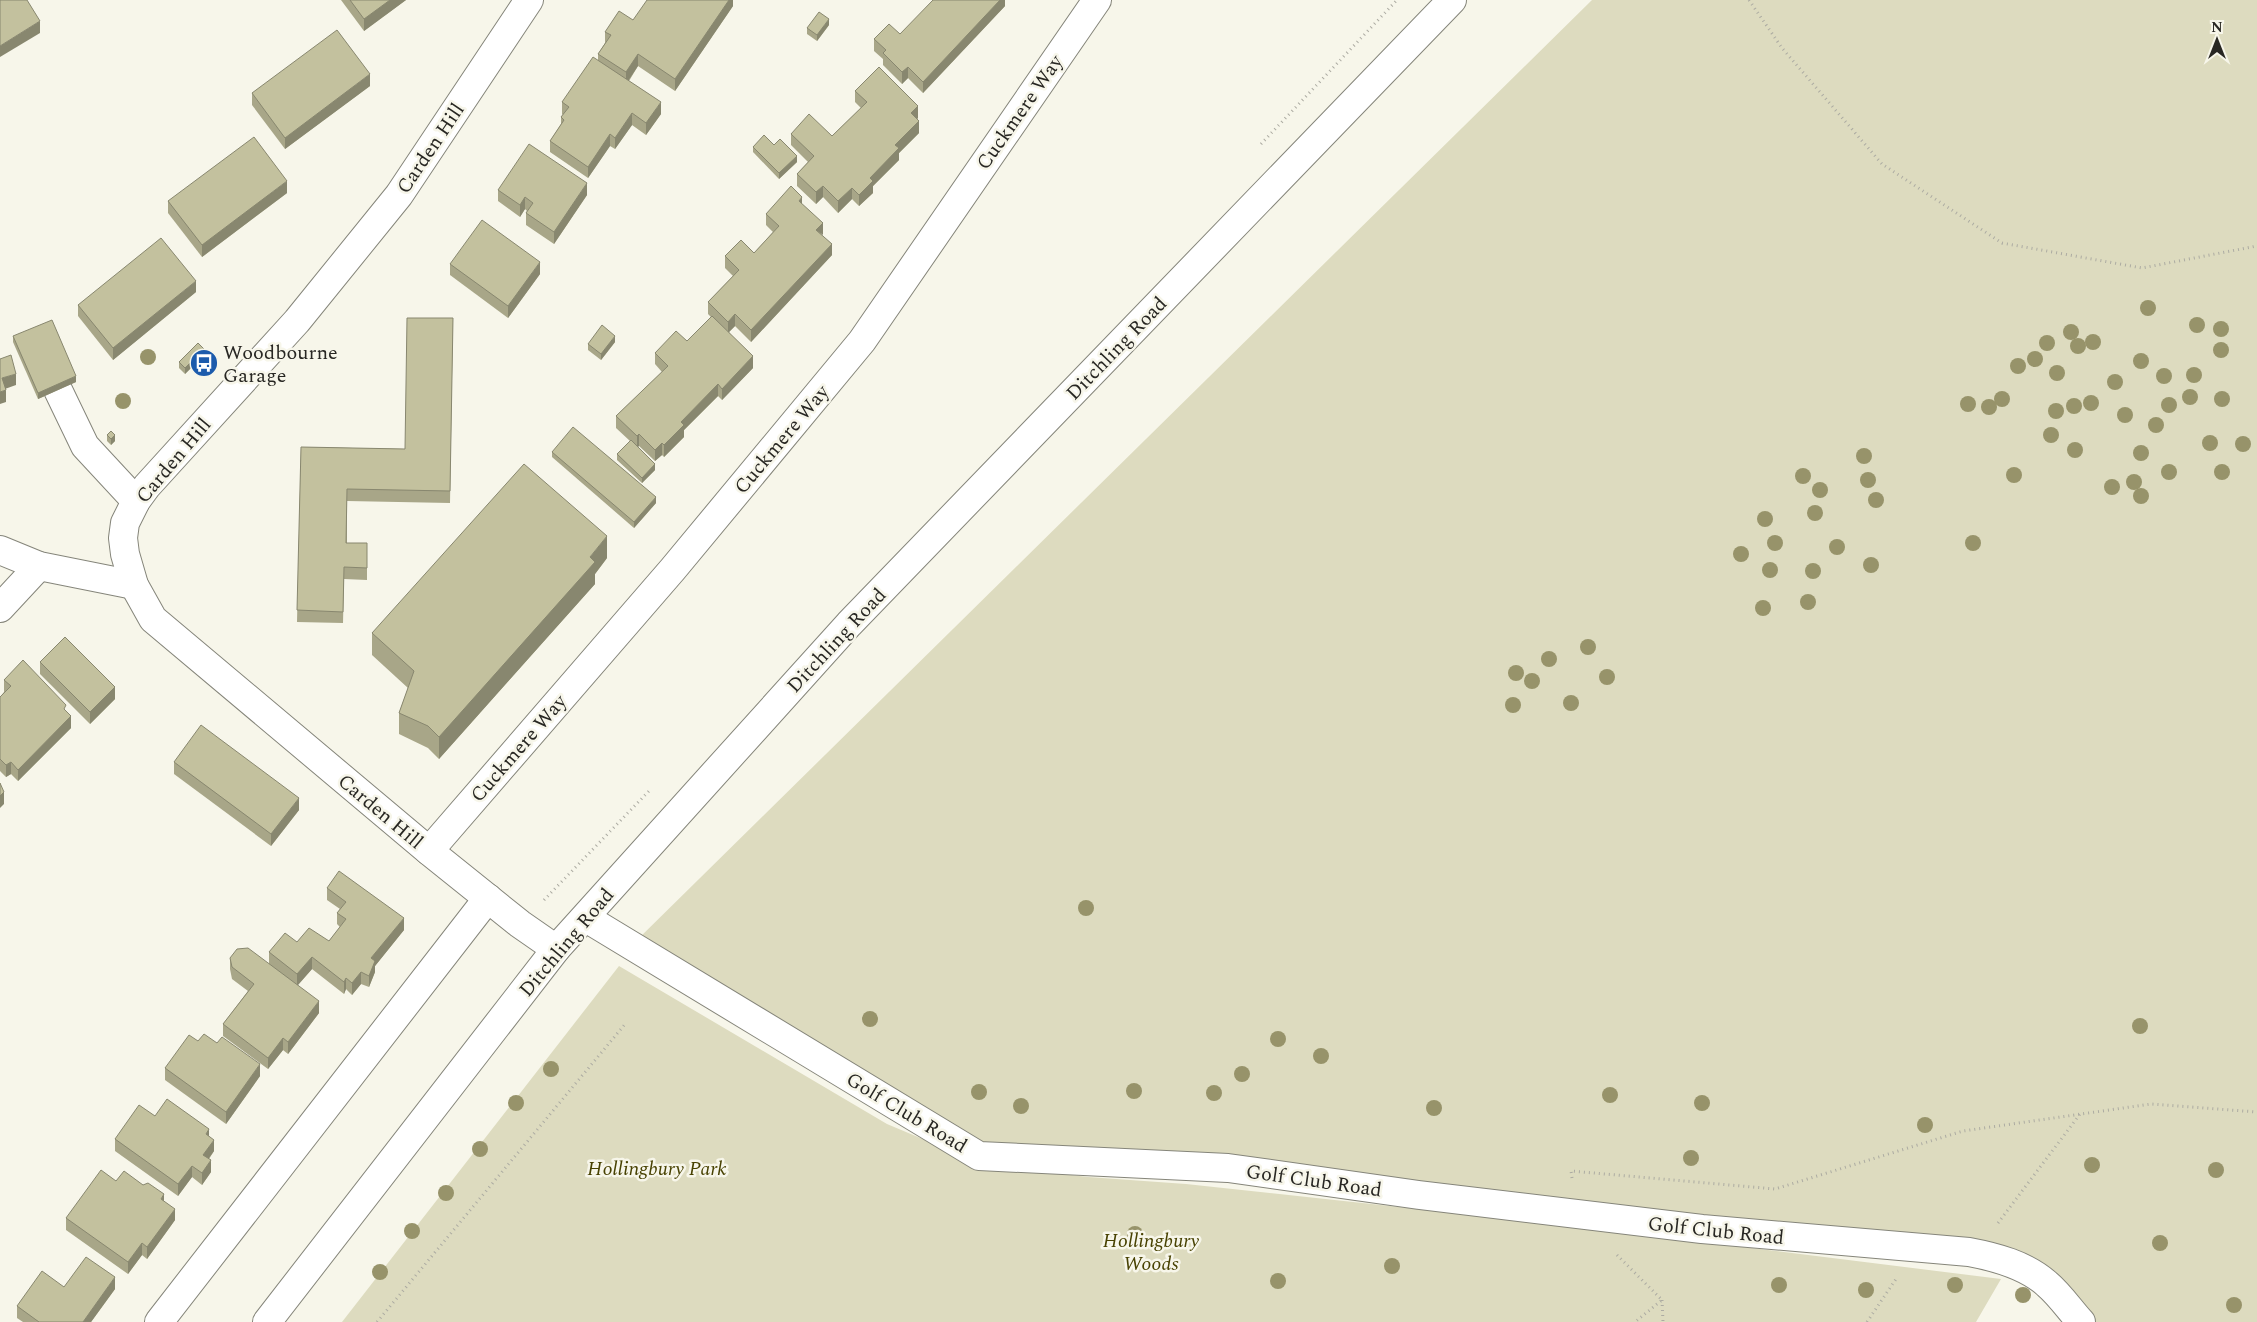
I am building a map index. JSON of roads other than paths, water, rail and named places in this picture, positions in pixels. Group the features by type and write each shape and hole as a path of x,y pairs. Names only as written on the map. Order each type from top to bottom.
{"street":[{"name":"Carden Hill","path":"529,0 399,195 297,321 147,486 136,501 125,522 123,538 124,554 134,585 153,619 429,851 556,949"},
{"name":"Cuckmere Way","path":"429,851 673,569 862,341 1097,0"},
{"name":"Ditchling Road","path":"267,1322 556,949 586,918 849,624 1452,0"},
{"path":"58,390 85,446 136,501"},
{"path":"0,550 39,566 134,585"},
{"path":"0,608 39,566"},
{"path":"159,1322 488,898"},
{"name":"Golf Club Road","path":"586,918 979,1156 1228,1168 1419,1195 1702,1229 1976,1253 1992,1256 2032,1273 2048,1284 2081,1322"}],"place":[{"name":"Woodbourne Garage","path":"204,363"}],"park label":[{"name":"Hollingbury Park","path":"657,1168"},
{"name":"Hollingbury Woods","path":"1151,1252"}]}
